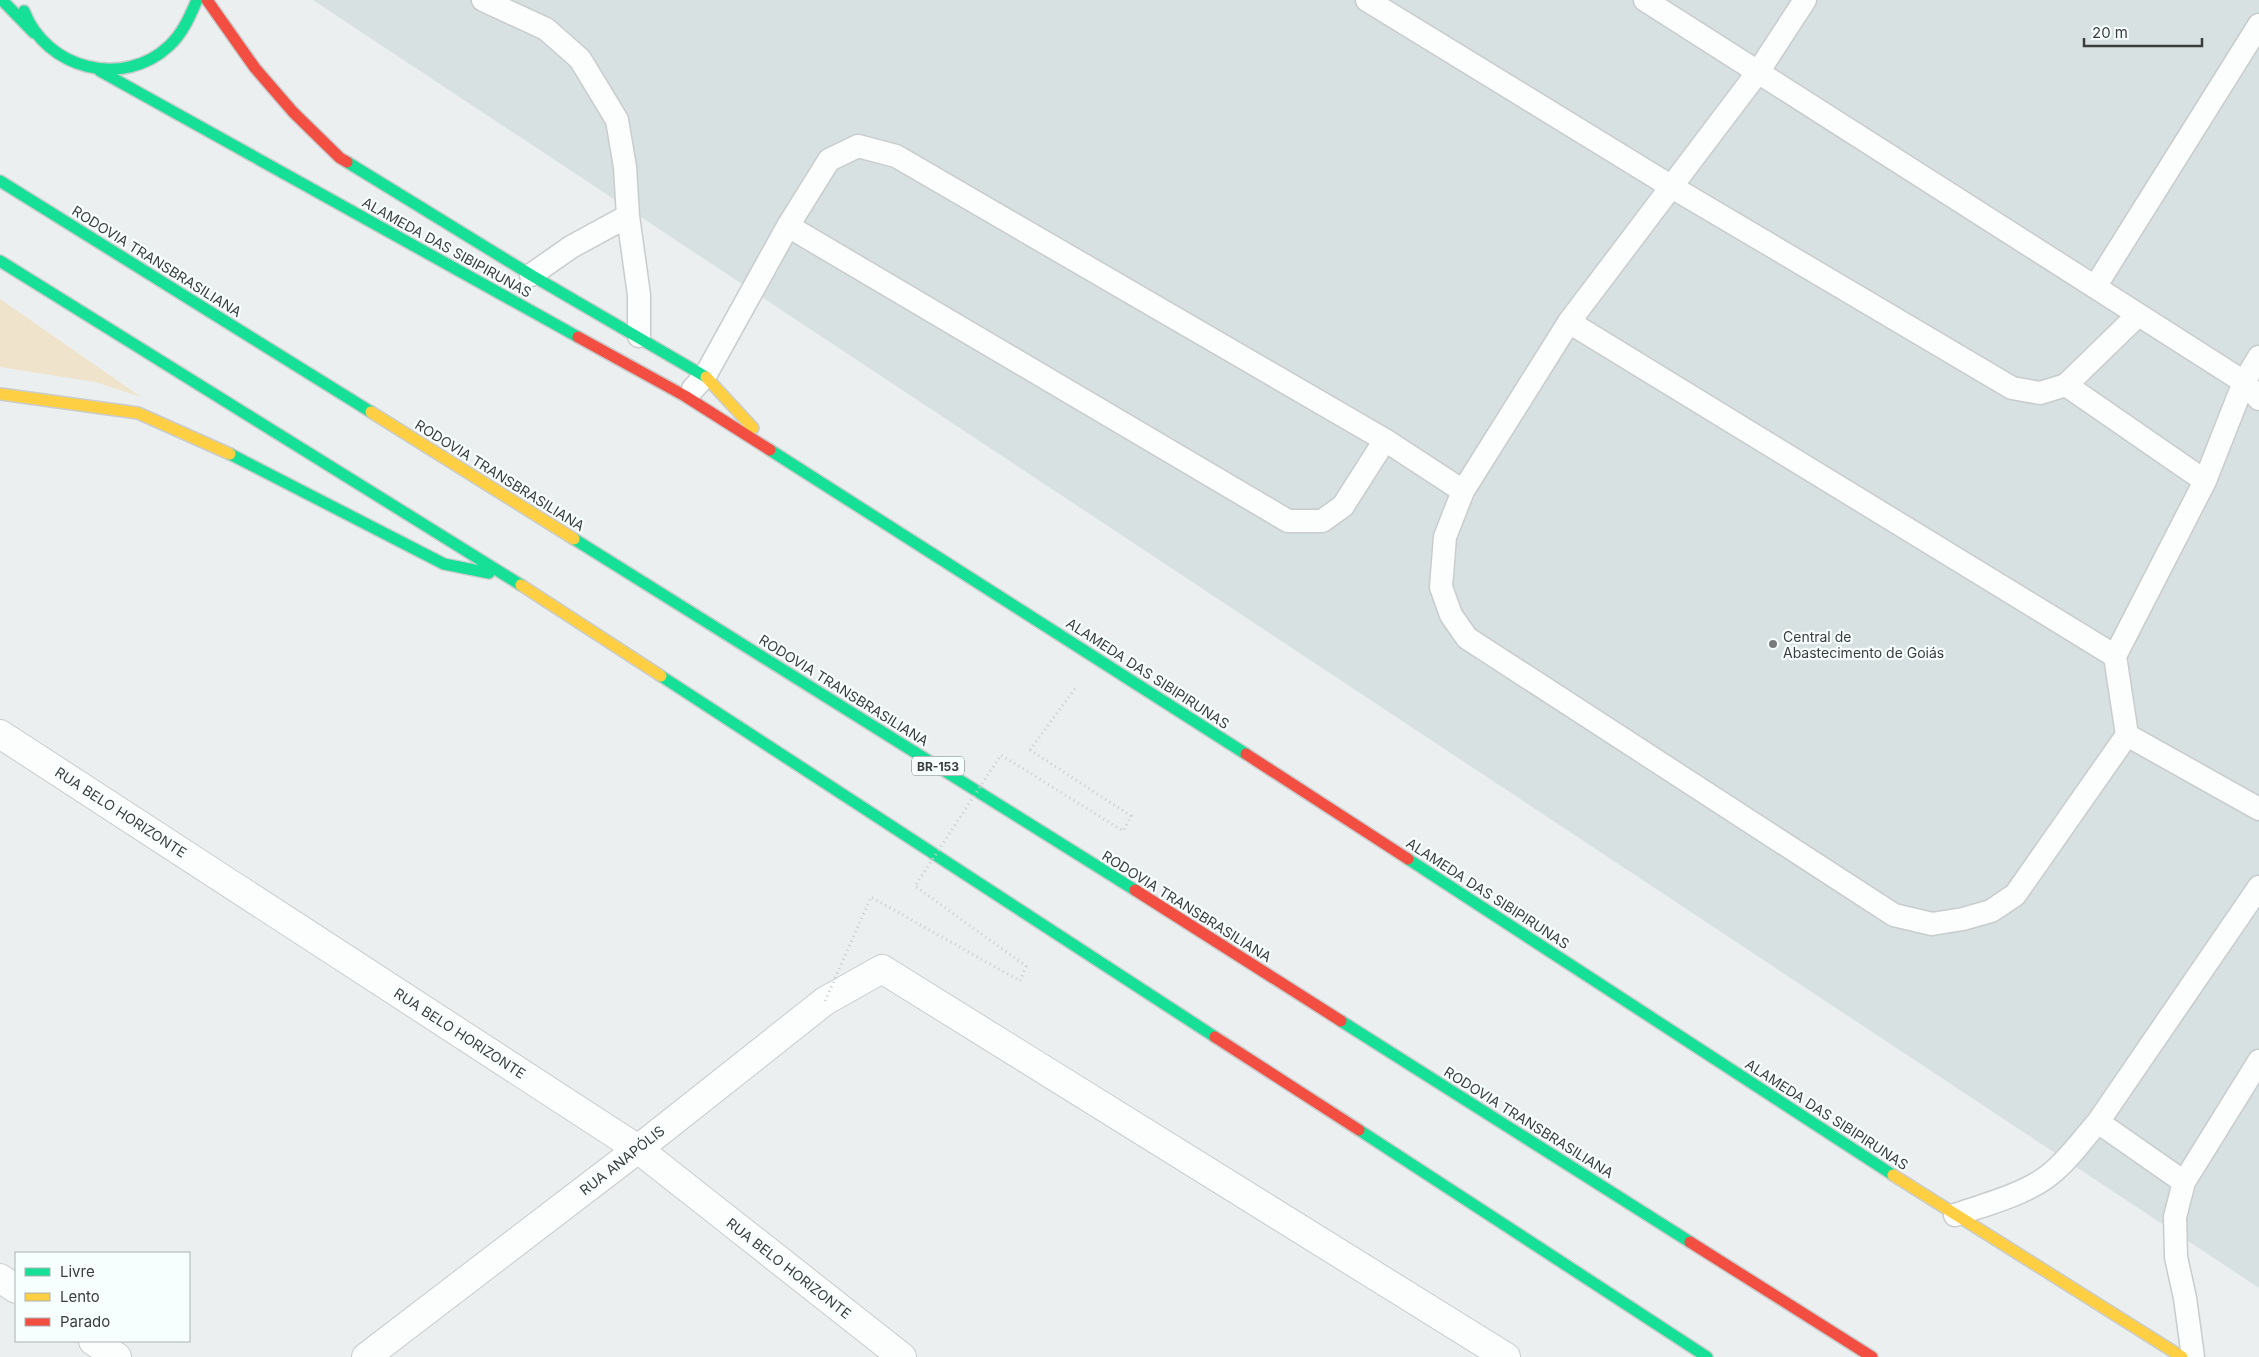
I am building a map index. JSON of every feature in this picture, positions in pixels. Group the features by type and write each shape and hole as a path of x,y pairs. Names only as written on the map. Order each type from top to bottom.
{"main road":[{"path":"2,0 53,51 75,65 100,71 128,69 154,59 176,41 192,18 197,0"},
{"path":"20,0 34,33"},
{"name":"ALAMEDA DAS SIBIPIRUNAS","path":"207,0 256,68 293,112 340,158 531,275 705,376 777,454"},
{"name":"ALAMEDA DAS SIBIPIRUNAS","path":"100,71 685,396 1098,658 1955,1215 2182,1357"},
{"name":"RODOVIA TRANSBRASILIANA","path":"0,181 1007,810 1872,1357"},
{"path":"0,261 507,576 1707,1357"},
{"path":"0,394 138,413 223,450 444,564 507,576"}],"street":[{"name":"RUA BELO HORIZONTE","path":"0,734 638,1149 902,1357"},
{"name":"RUA ANAPÓLIS","path":"366,1357 638,1149 825,1001 882,969 1506,1357"},
{"path":"0,1278 15,1288"},
{"path":"94,1342 117,1357"}],"lane":[{"path":"483,0 546,29 580,59 617,120 625,167 628,216 638,295 639,336"},
{"path":"1367,0 1672,187 2012,388 2040,393 2066,385 2138,315"},
{"path":"1645,0 2244,382 2259,399"},
{"path":"1805,0 1758,72 1569,322 1462,491 1445,537 1441,587 1451,615 1467,638 1894,915 1932,924 1963,919 1991,911 2015,895 2127,735 2115,656 2205,481 2244,382 2259,357"},
{"path":"2095,287 2259,25"},
{"path":"685,396 705,376 788,226 829,160 858,146 896,156 1385,440 1462,491"},
{"path":"531,275 571,247 628,216"},
{"path":"788,226 1288,521 1322,521 1343,506 1385,440"},
{"path":"1569,322 2115,656"},
{"path":"2066,385 2205,481"},
{"path":"2127,735 2259,809"},
{"path":"1955,1215 2014,1194 2048,1176 2098,1122 2259,886"},
{"path":"2193,1357 2185,1298 2176,1257 2175,1217 2184,1182 2259,1061"},
{"path":"2098,1122 2184,1182"}],"path":[{"path":"825,1001 871,897 1020,981 1026,966 915,886 1001,755 1123,831 1131,816 1030,750 1098,658"}],"shaded area":[{"name":"Central de Abastecimento de Goiás","path":"313,0 2259,0 2259,1288"},
{"path":"0,299 141,397 95,382 0,367"}],"traffic: fast":[{"path":"2,0 34,33"},
{"path":"24,11 35,31 49,47 67,59 88,66 109,69 130,67 150,59 169,46 182,30 197,0"},
{"path":"100,71 578,337"},
{"path":"347,162 531,275 706,377"},
{"path":"0,181 371,412"},
{"path":"0,261 521,585"},
{"path":"770,450 1246,754"},
{"path":"230,454 444,564 489,573"},
{"path":"574,539 1135,890"},
{"path":"661,676 1215,1037"},
{"path":"1408,859 1893,1175"},
{"path":"1341,1021 1690,1242"},
{"path":"1359,1130 1707,1357"}],"traffic: slow":[{"path":"706,377 753,428"},
{"path":"0,394 138,413 230,454"},
{"path":"371,412 574,539"},
{"path":"521,585 661,676"},
{"path":"1893,1175 2182,1357"}],"traffic: jam":[{"path":"207,0 255,68 293,112 340,158 347,162"},
{"path":"578,337 685,396 770,450"},
{"path":"1246,754 1408,859"},
{"path":"1135,890 1341,1021"},
{"path":"1215,1037 1359,1130"},
{"path":"1690,1242 1872,1357"}],"place":[{"name":"Central de Abastecimento de Goiás","path":"1773,644"}]}
